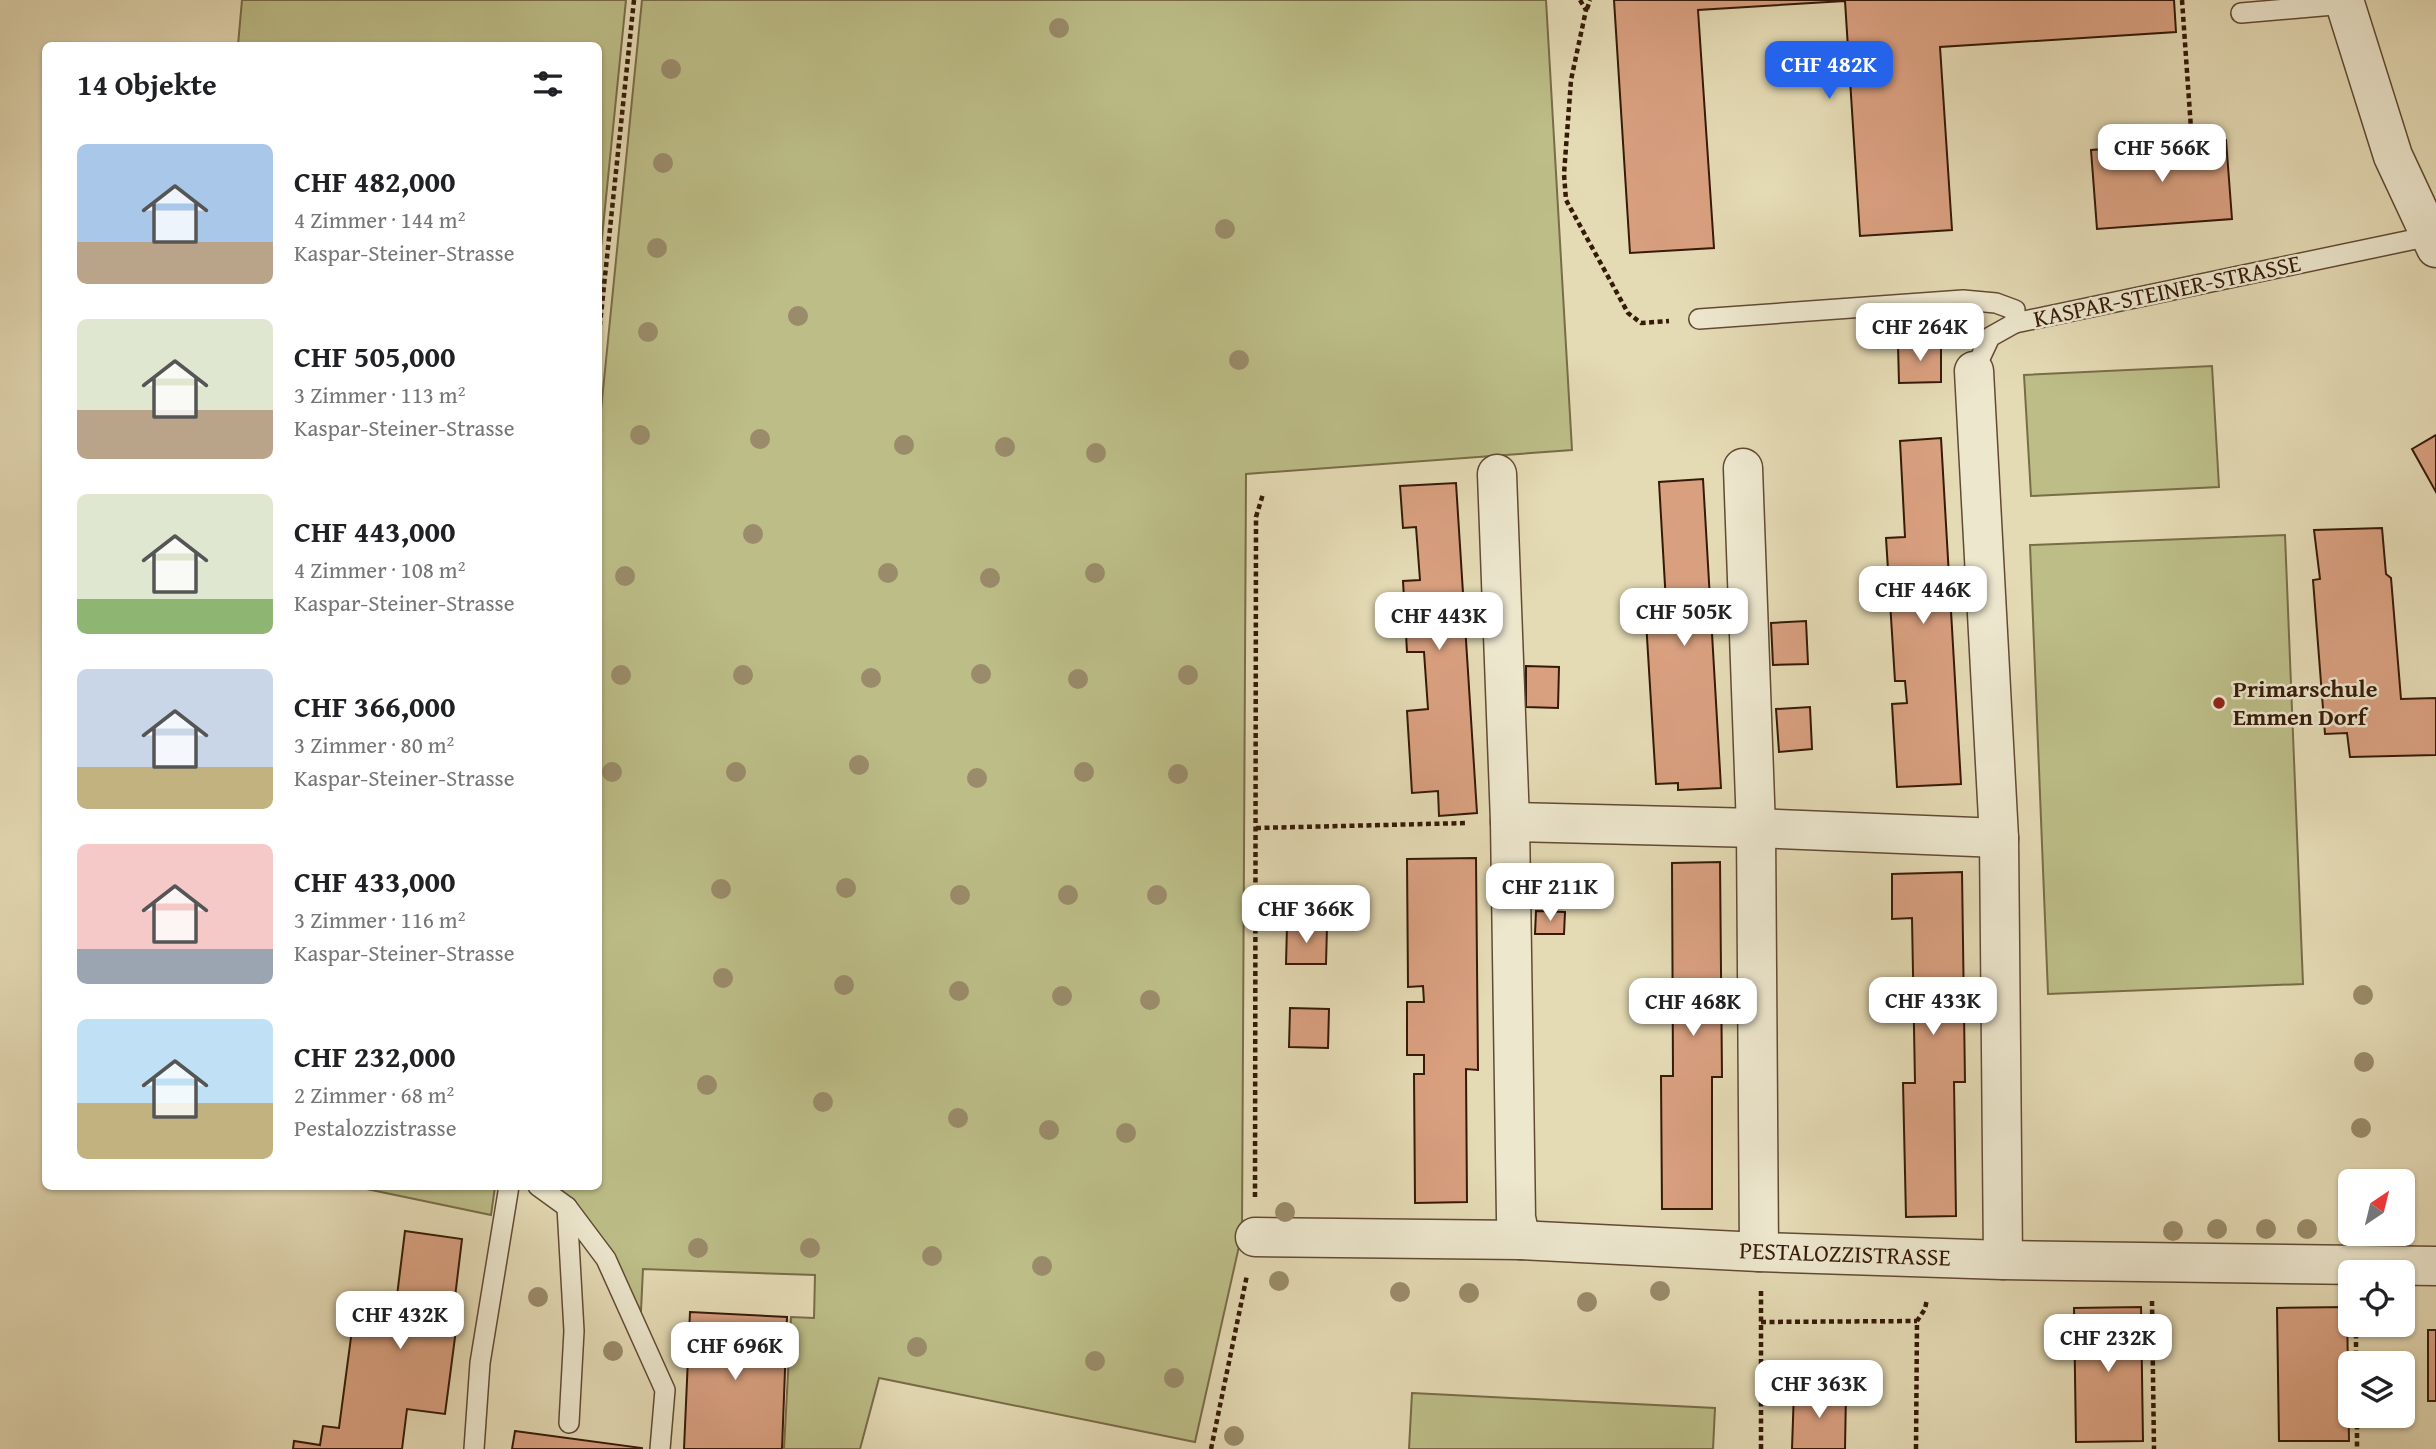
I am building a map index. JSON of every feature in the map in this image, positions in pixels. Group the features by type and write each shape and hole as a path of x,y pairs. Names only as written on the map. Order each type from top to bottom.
{"street":[{"path":"2344,2 2393,156 2433,242"},
{"name":"KASPAR-STEINER-STRASSE","path":"1974,371 1999,838 2003,1260"},
{"path":"1743,468 1756,828 1759,1252"},
{"path":"1497,474 1510,822 1516,1218 1521,1240"},
{"path":"1510,822 1999,838"},
{"name":"PESTALOZZISTRASSE","path":"1255,1237 1521,1240 1759,1252 2003,1260 2436,1266"}],"lane":[{"path":"2241,13 2344,2"},
{"name":"KASPAR-STEINER-STRASSE","path":"1974,371 1990,337 2015,323 2433,242"},
{"path":"1699,319 1963,300 1996,303 2015,310 2015,323"},
{"path":"474,1449 480,1363 508,1190"},
{"path":"544,1190 567,1207 606,1259 665,1390 660,1449"},
{"path":"567,1207 574,1331 569,1423"}],"path":[{"path":"602,306 635,0"},
{"path":"1580,0 1586,10"},
{"path":"1590,0 1571,80 1564,174 1566,200 1628,313 1641,323 1699,319"},
{"path":"2182,0 2192,143"},
{"path":"1211,1449 1255,1237 1256,517 1263,494"},
{"path":"1256,828 1510,822"},
{"path":"1759,1252 1761,1449"},
{"path":"1916,1449 1917,1321 1925,1309 1931,1258"},
{"path":"2151,1262 2154,1449"},
{"path":"1761,1322 1917,1321"},
{"path":"2357,1428 2357,1449"}],"green space":[{"path":"242,0 626,0 602,237 602,42 238,42"},
{"path":"642,0 1546,0 1572,450 1246,474 1242,1233 1195,1442 879,1378 860,1449 784,1449 791,1317 814,1318 815,1275 643,1269 641,1311 585,1218 562,1190 602,1190 602,400"},
{"path":"2212,366 2219,487 2031,496 2024,375"},
{"path":"2285,535 2303,984 2048,994 2030,545"},
{"path":"371,1190 495,1190 491,1215"},
{"path":"1412,1393 1715,1408 1713,1449 1409,1449"}],"building":[{"path":"1614,0 2174,0 2176,32 1940,47 1952,230 1860,236 1845,1 1698,10 1714,248 1630,253"},
{"path":"2226,140 2232,219 2097,229 2091,150"},
{"path":"1941,344 1941,382 1899,383 1898,345"},
{"path":"2436,435 2436,492 2412,449"},
{"path":"1941,438 1961,784 1897,787 1892,704 1907,703 1905,681 1895,681 1886,538 1905,537 1900,441"},
{"path":"1703,479 1721,788 1678,790 1678,783 1656,784 1646,621 1667,620 1659,482"},
{"path":"1456,483 1477,813 1439,816 1438,791 1412,793 1407,711 1428,709 1424,652 1407,652 1403,581 1420,580 1416,527 1403,528 1400,486"},
{"path":"2382,528 2386,574 2391,578 2401,699 2436,698 2436,755 2350,757 2347,733 2325,734 2313,580 2320,579 2314,530"},
{"path":"1806,621 1808,664 1773,665 1771,623"},
{"path":"1526,666 1559,667 1558,708 1526,707"},
{"path":"1810,707 1812,749 1779,752 1776,709"},
{"path":"1476,858 1478,1070 1466,1069 1467,1202 1415,1203 1414,1074 1424,1074 1424,1055 1407,1055 1407,1002 1424,1002 1423,986 1408,987 1407,859"},
{"path":"1720,862 1722,1077 1712,1077 1712,1209 1662,1209 1661,1076 1673,1076 1672,863"},
{"path":"1962,872 1965,1082 1954,1082 1956,1216 1906,1217 1903,1083 1915,1083 1912,918 1892,919 1892,874"},
{"path":"1536,911 1565,912 1564,934 1535,934"},
{"path":"1287,926 1327,927 1326,964 1286,964"},
{"path":"1290,1008 1329,1009 1328,1048 1289,1047"},
{"path":"405,1231 462,1239 452,1322 457,1322 445,1414 407,1409 402,1449 293,1449 294,1441 320,1445 323,1426 339,1428 355,1307 395,1312"},
{"path":"2141,1307 2143,1441 2076,1442 2074,1308"},
{"path":"2338,1307 2338,1337 2347,1337 2348,1351 2338,1351 2338,1428 2349,1428 2349,1441 2279,1441 2277,1308"},
{"path":"690,1312 787,1317 782,1449 684,1449"},
{"path":"2428,1330 2436,1330 2436,1401 2428,1401"},
{"path":"1794,1390 1846,1392 1845,1449 1792,1449"},
{"path":"515,1431 642,1448 642,1449 512,1449"}],"place":[{"name":"Primarschule Emmen Dorf","path":"2219,703"}]}
